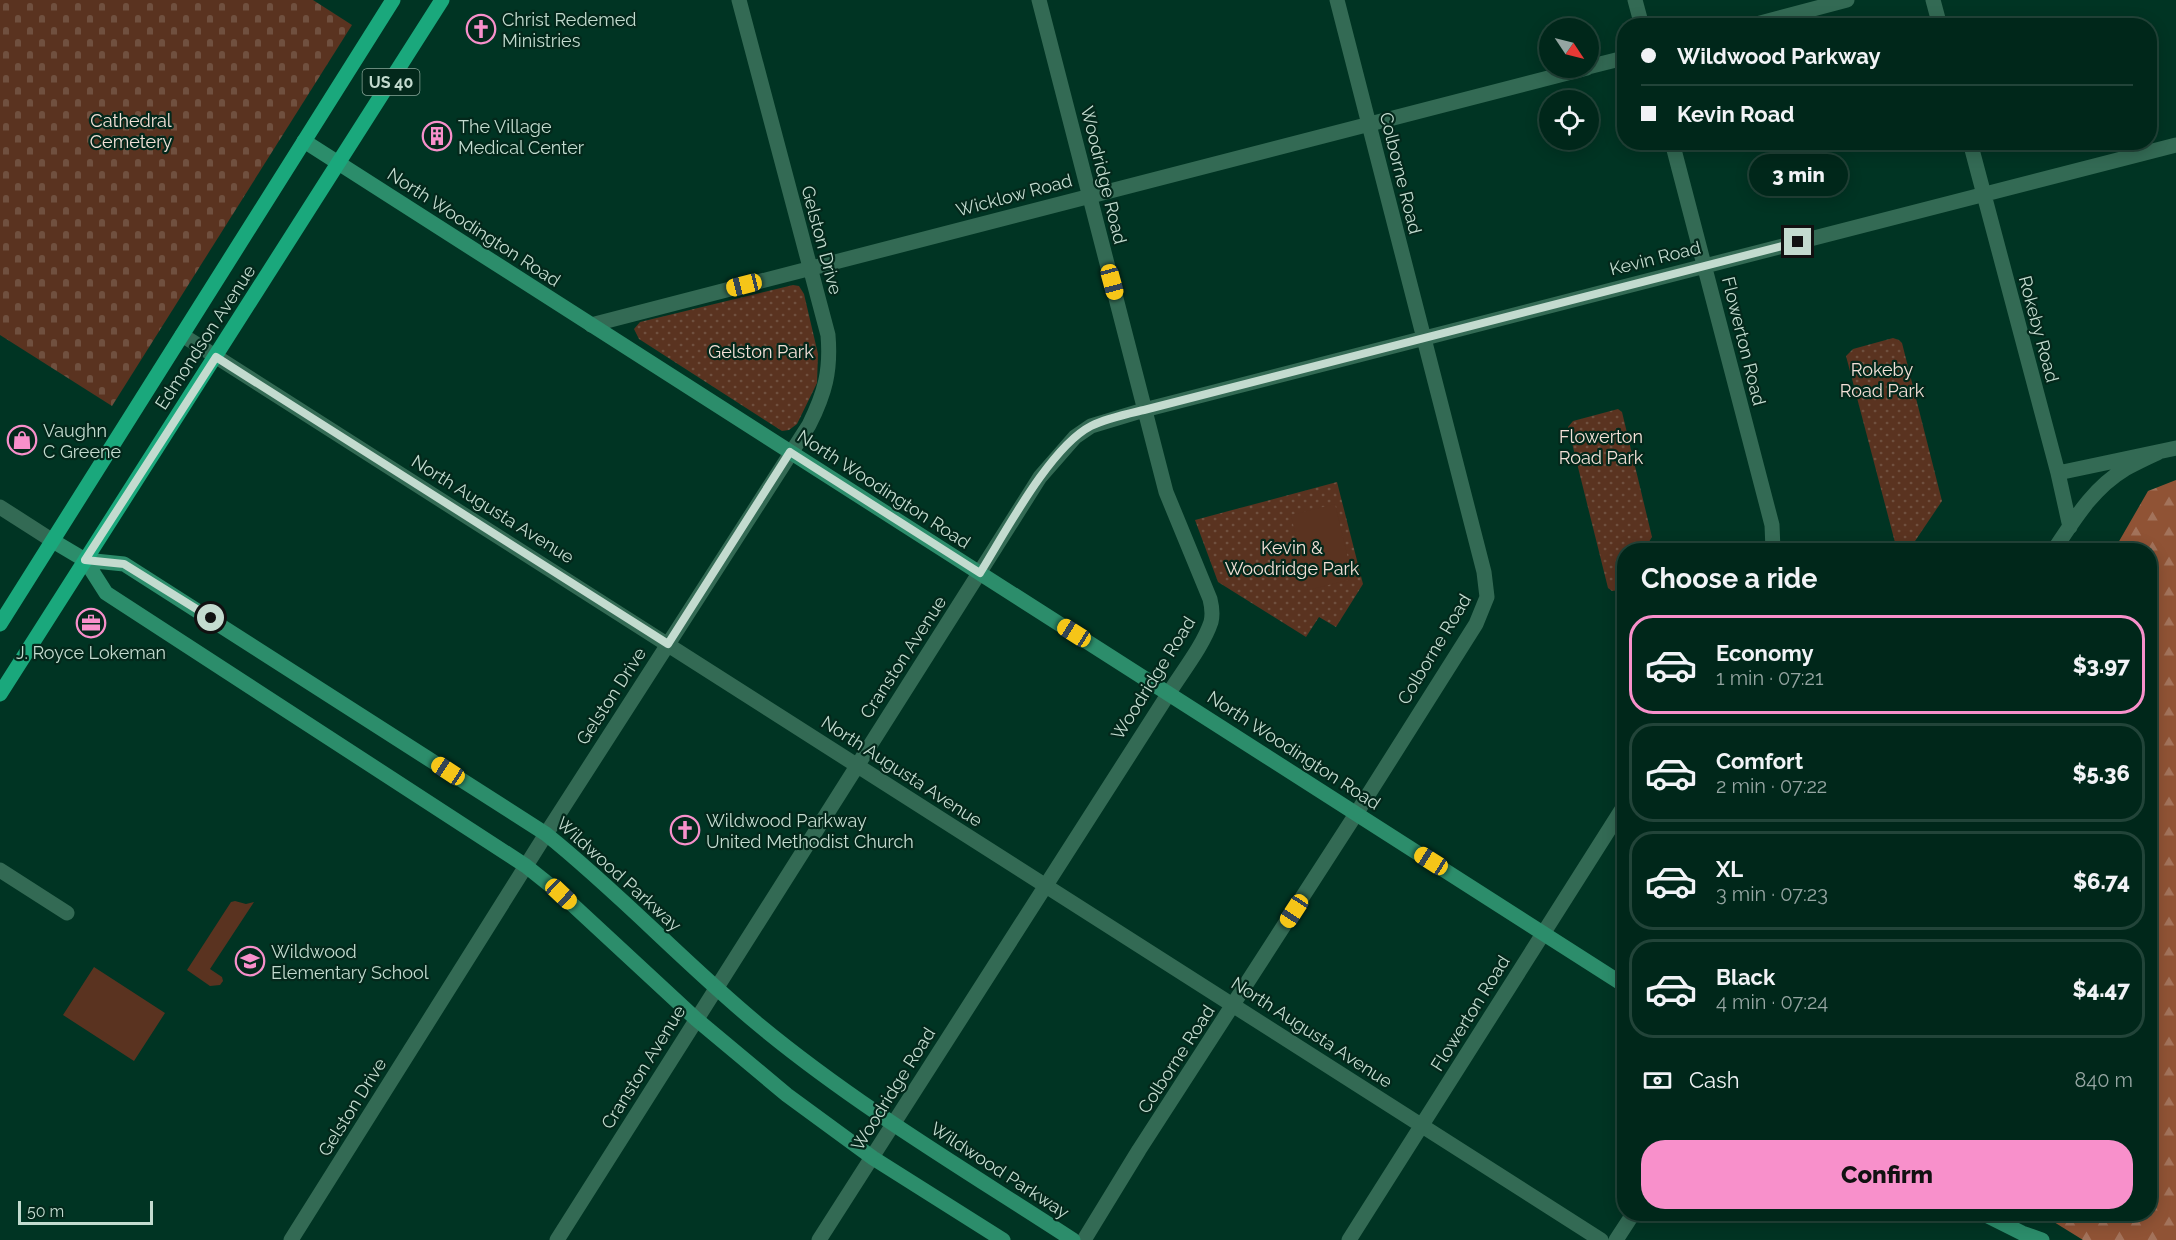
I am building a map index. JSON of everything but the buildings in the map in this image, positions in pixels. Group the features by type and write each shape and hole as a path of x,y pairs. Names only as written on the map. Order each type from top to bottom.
{"main road":[{"name":"Edmondson Avenue","path":"0,624 393,0"},
{"name":"Edmondson Avenue","path":"0,694 442,0"}],"street":[{"name":"Gelston Drive","path":"291,1240 546,834 790,452 810,425 824,392 830,357 828,335 739,0"},
{"name":"Woodridge Road","path":"819,1240 1206,633 1211,621 1210,598 1166,492 1039,0"},
{"name":"Colborne Road","path":"1084,1240 1476,624 1487,597 1484,572 1337,0"},
{"path":"1635,0 1640,18"},
{"path":"1779,18 1847,0"},
{"path":"1933,0 1938,18"},
{"name":"Wicklow Road","path":"1599,64 1617,60"},
{"name":"Wicklow Road","path":"591,325 1546,78"},
{"name":"North Woodington Road","path":"304,141 1617,980"},
{"name":"Kevin Road","path":"2157,150 2176,145"},
{"name":"Flowerton Road","path":"1674,150 1772,525 1773,543"},
{"name":"Rokeby Road","path":"1972,150 2058,473 2070,527"},
{"name":"Kevin Road","path":"1144,410 2157,150"},
{"name":"North Augusta Avenue","path":"182,335 1601,1240"},
{"name":"Cranston Avenue","path":"557,1240 1040,477 1075,437 1090,426 1144,410"},
{"path":"2058,473 2176,448"},
{"path":"2059,543 2094,494 2125,469 2159,452"},
{"name":"Wildwood Parkway","path":"0,507 85,560 124,564 546,834 585,865 716,988 809,1065 894,1125 1073,1240"},
{"name":"Wildwood Parkway","path":"85,560 106,592 526,866 561,894 696,1019 787,1095 873,1158 1003,1240"},
{"name":"Flowerton Road","path":"1349,1240 1617,817"},
{"path":"0,870 67,913"},
{"path":"1616,1240 1628,1221"},
{"path":"1998,1221 2042,1240"}],"green space":[{"name":"Cathedral Cemetery","path":"0,0 313,0 352,25 112,406 0,335"},
{"name":"Gelston Park","path":"793,285 799,286 804,294 818,354 817,383 797,424 789,430 782,431 639,339 634,329 640,322"},
{"name":"Rokeby Road Park","path":"1893,338 1902,343 1942,501 1914,543 1895,543 1846,356 1853,349"},
{"name":"Flowerton Road Park","path":"1618,409 1622,412 1652,537 1648,543 1617,543 1617,590 1612,591 1608,588 1568,427 1573,421"},
{"path":"2176,480 2176,1240 2083,1240 2052,1221 2157,1221 2157,543 2118,543 2148,491"},
{"name":"Kevin & Woodridge Park","path":"1337,482 1363,584 1336,627 1319,617 1306,637 1218,582 1195,520"},
{"path":"1335,504 1353,579 1308,590 1291,515"},
{"path":"231,902 246,904 254,902 210,969 222,977 223,981 220,985 210,986 187,970"},
{"path":"94,967 165,1013 134,1061 63,1015"}],"place":[{"name":"Christ Redemed Ministries","path":"481,29"},
{"name":"The Village Medical Center","path":"437,136"},
{"name":"Vaughn C Greene","path":"22,440"},
{"name":"J. Royce Lokeman","path":"91,623"},
{"name":"Wildwood Parkway United Methodist Church","path":"685,830"},
{"name":"Wildwood Elementary School","path":"250,961"}],"route":[{"path":"211,618 124,564 85,560 216,357 668,644 790,452 980,573 1040,477 1075,437 1090,426 1111,418 1798,242"}]}
